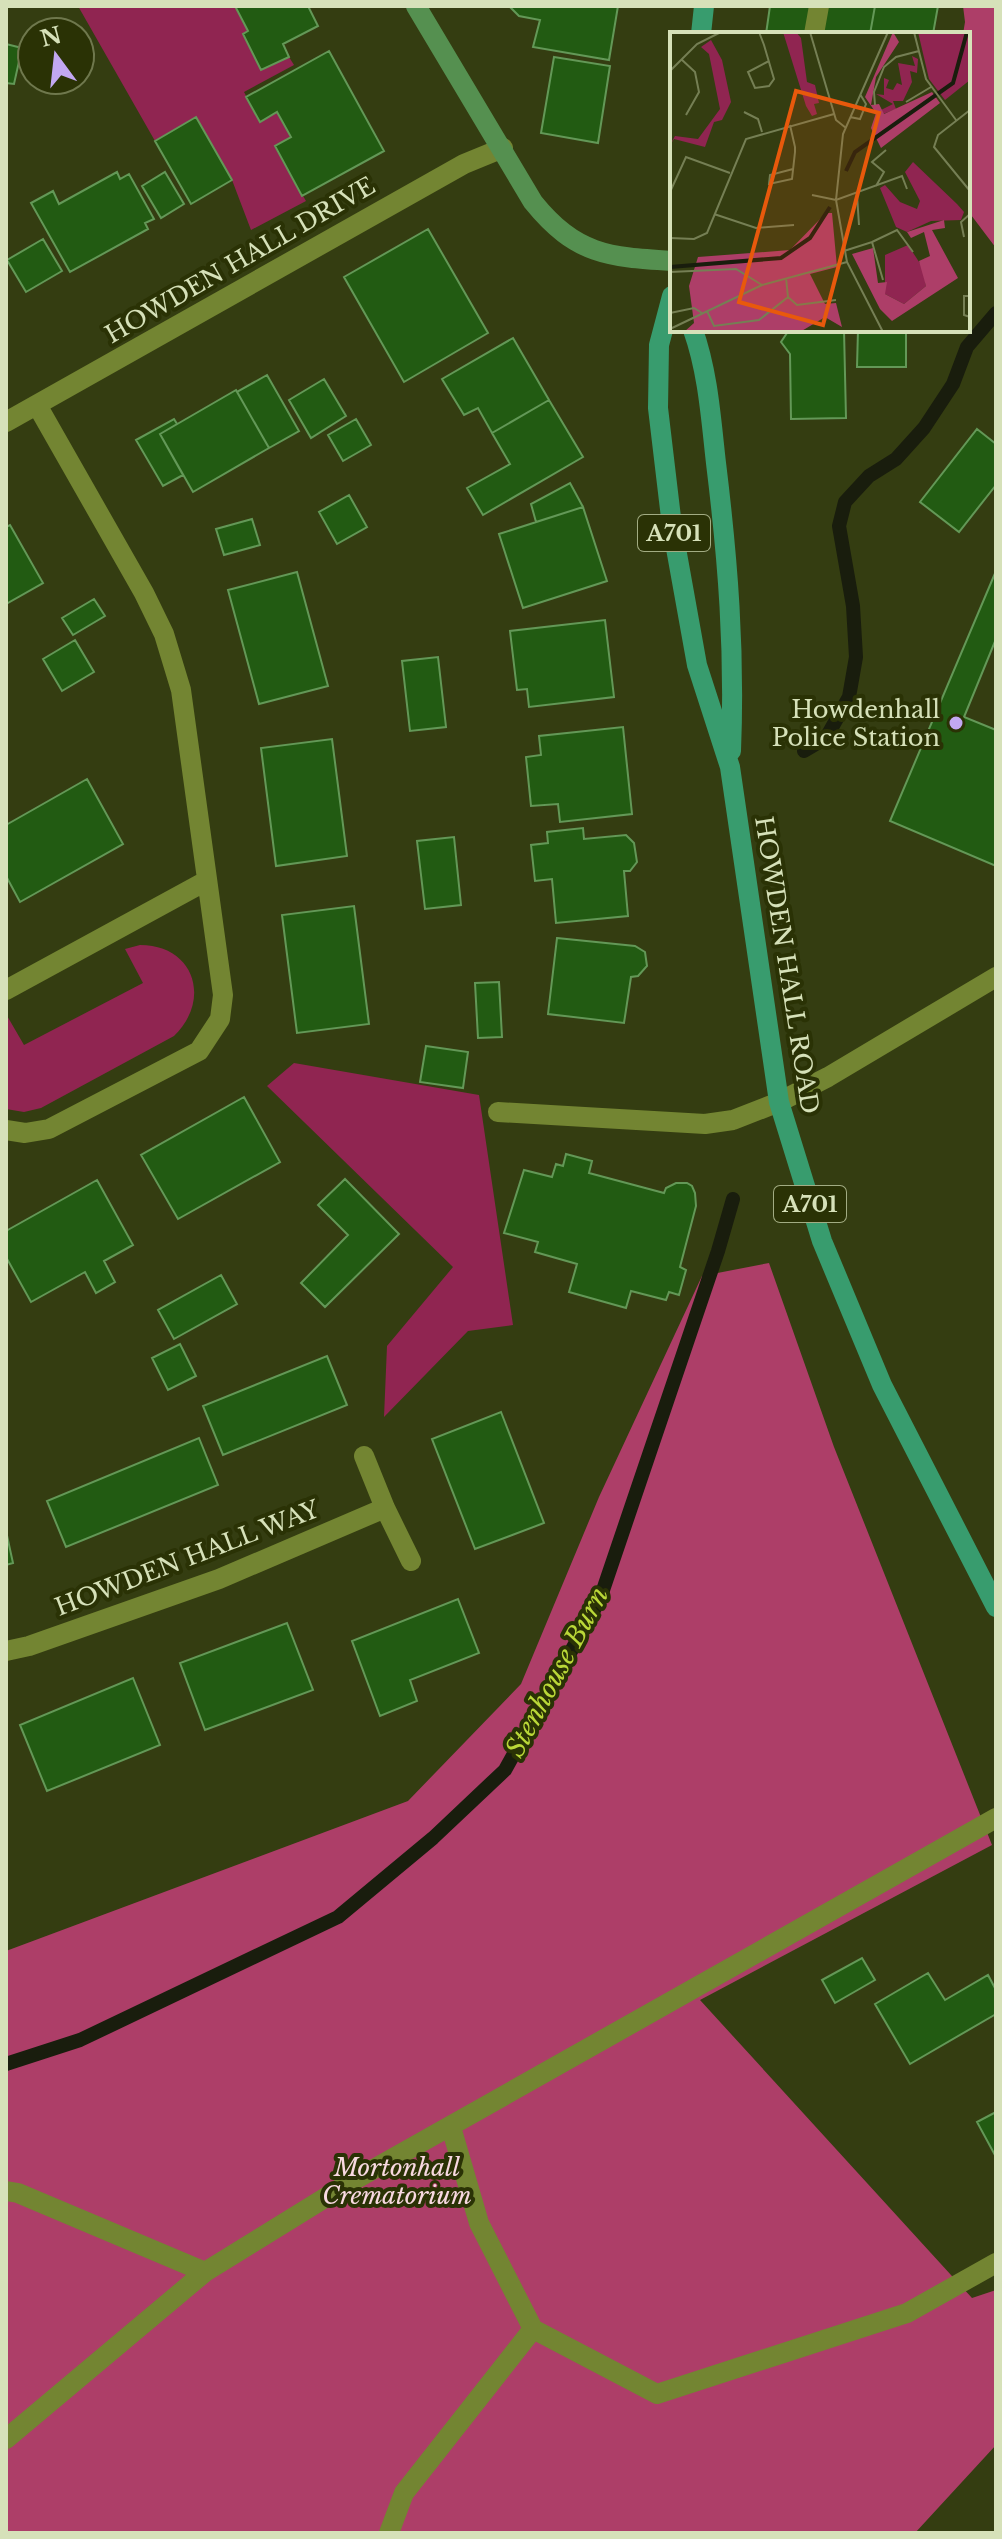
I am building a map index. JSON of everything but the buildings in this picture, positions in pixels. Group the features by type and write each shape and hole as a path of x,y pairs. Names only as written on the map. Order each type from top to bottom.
{"main road":[{"path":"701,32 704,6"},
{"name":"HOWDEN HALL ROAD","path":"670,304 659,345 658,408 670,511 697,665 730,767 779,1102 822,1241 882,1385 996,1607"},
{"name":"HOWDEN HALL ROAD","path":"693,332 706,383 728,553 734,673 730,767"}],"street":[{"path":"416,6 533,202 566,236 612,256 670,261"},
{"path":"814,32 819,6"},
{"name":"HOWDEN HALL DRIVE","path":"6,422 464,164 503,148"},
{"path":"6,1130 25,1133 49,1129 199,1051 220,1019 223,995 181,690 164,634 37,405"},
{"path":"6,990 206,881"},
{"path":"498,1112 705,1124 733,1120 779,1102 828,1077 996,977"},
{"path":"364,1456 411,1561"},
{"name":"HOWDEN HALL WAY","path":"6,1651 29,1646 219,1579 385,1508"},
{"path":"6,2439 205,2272 349,2183 996,1818"},
{"path":"451,2127 479,2223 533,2329 657,2394 907,2313 996,2263"},
{"path":"6,2191 18,2193 205,2272"},
{"path":"389,2533 404,2493 533,2329"}],"shaded area":[{"path":"78,6 235,6 248,31 243,35 261,70 289,57 294,65 244,92 260,122 277,112 291,137 275,147 306,201 251,230 232,180 196,117 155,141 96,38 96,16 84,16"},
{"path":"140,945 159,947 173,954 185,964 192,977 192,1006 186,1021 174,1036 41,1108 24,1112 6,1109 6,1014 24,1045 143,983 125,949"},
{"path":"294,1063 479,1095 513,1325 468,1331 384,1417 387,1346 453,1267 267,1086"}],"green space":[{"path":"963,6 996,6 996,248 970,214 970,32 963,32"},
{"name":"Mortonhall Crematorium","path":"769,1263 834,1447 992,1845 700,2000 972,2298 996,2290 996,2445 915,2533 6,2533 6,1951 408,1801 521,1684 599,1497 702,1276"}],"waterway":[{"name":"Stenhouse Burn","path":"804,751 826,738 849,697 856,657 853,606 839,526 845,502 869,476 896,459 924,428 953,384 967,347 996,313"},
{"name":"Stenhouse Burn","path":"6,2064 80,2040 338,1917 433,1838 505,1770 600,1599 733,1199"}],"place":[{"name":"Howdenhall Police Station","path":"956,723"}]}
